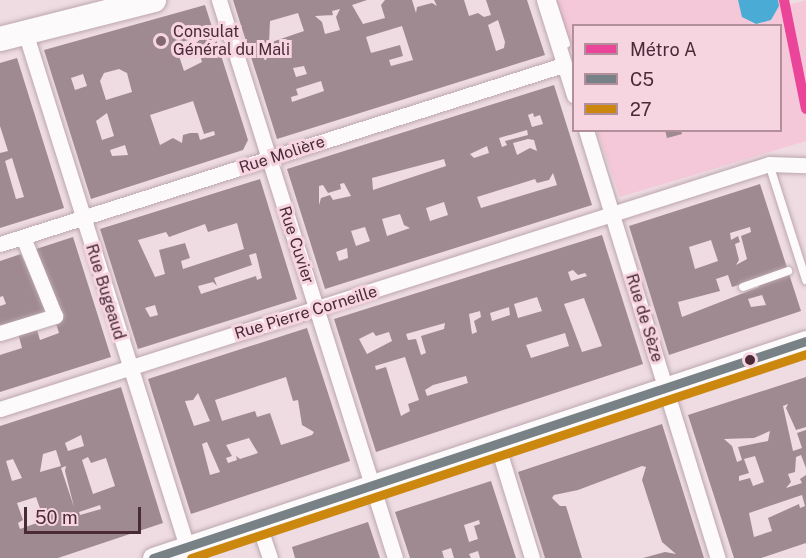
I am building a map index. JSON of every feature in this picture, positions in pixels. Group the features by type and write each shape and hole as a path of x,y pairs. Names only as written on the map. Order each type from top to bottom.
{"main road":[{"path":"0,40 154,0"},
{"path":"153,558 806,341"}],"street":[{"name":"Rue Cuvier","path":"219,0 395,558"},
{"path":"544,0 572,92"},
{"name":"Rue Bugeaud","path":"26,35 187,547"},
{"name":"Rue Molière","path":"0,244 563,65"},
{"name":"Rue de Sèze","path":"586,132 718,558"},
{"name":"Rue Pierre Corneille","path":"0,409 612,216 769,164 806,165"},
{"path":"0,333 55,316 23,237"},
{"path":"497,444 532,558"},
{"path":"258,523 270,558"}],"lane":[{"path":"552,0 566,44"},
{"path":"769,164 806,280"},
{"path":"743,287 788,271"}],"shaded area":[{"path":"556,0 738,0 751,23 756,24 572,24 572,53"},
{"path":"778,0 788,0 789,5 806,0 806,141 620,197 597,132 782,132 782,24 756,24 771,20"}],"water":[{"path":"738,0 778,0 779,6 771,20 756,24 742,17"}],"building":[{"path":"233,0 367,0 352,5 363,24 385,18 381,5 385,0 412,0 416,13 417,7 432,3 437,6 434,0 464,0 469,16 478,13 484,17 491,15 486,0 527,0 545,55 277,139","holes":["340,9 336,17 340,30 325,34 322,22 315,16 333,15 332,11","298,13 304,31 269,43 270,21","498,20 505,42 504,48 496,51 488,25","402,26 413,60 391,66 389,60 403,56 400,45 371,53 366,37","304,66 307,74 296,77 293,68","321,81 324,91 292,102 291,97 298,95 296,89"]},
{"path":"205,5 248,140 243,150 91,199 44,50","holes":["195,38 195,52 199,51 202,62 184,71 175,44","119,69 127,73 132,92 106,100 100,81 104,73","83,74 87,86 75,90 71,78","193,101 204,134 214,131 215,135 200,140 198,133 190,133 183,135 182,143 173,138 160,145 150,115","107,113 114,136 102,140 96,121","125,145 128,155 112,156 110,150"]},
{"path":"17,58 64,208 0,228 0,153 8,151 0,126 0,63","holes":["12,158 24,197 16,199 5,161"]},
{"path":"554,85 592,205 325,289 287,169","holes":["533,113 534,117 540,115 543,124 532,127 528,115","527,130 528,135 505,141 507,145 502,147 499,138","528,139 534,140 537,151 530,148 517,155 513,143","487,146 489,153 474,158 470,154","444,159 446,166 373,190 372,178","553,173 557,185 481,208 477,197 535,179 537,183 549,180","344,183 351,196 333,200 330,195 321,198 319,205 319,186 323,185 328,193 341,189 340,184","444,202 448,215 430,221 426,208","400,214 404,225 410,228 387,236 382,219","365,227 370,241 356,246 351,231","347,248 348,258 339,261 336,252"]},
{"path":"666,132 682,132 682,134 667,138"},
{"path":"260,179 297,299 138,349 100,229","holes":["237,223 244,249 183,269 181,261 190,258 185,243 159,250 165,274 155,277 138,240 166,232 169,237 205,224 208,232","256,253 262,278 257,280 256,276 201,294 198,286 213,282 217,286 214,278 252,265 249,255","155,305 158,315 150,317 145,308"]},
{"path":"760,184 801,311 669,355 629,226","holes":["750,227 751,232 741,236 747,259 736,265 739,260 735,244 740,242 738,236 731,240 730,233","711,240 718,261 695,269 689,247","728,275 732,287 757,279 759,287 682,317 678,302 720,291 716,279","762,295 766,305 751,307 748,299"]},
{"path":"602,235 643,364 376,452 334,319","holes":["573,270 578,275 585,273 587,276 571,281 568,272","537,297 542,311 518,318 514,304","584,298 602,346 582,352 564,304","509,307 510,315 492,321 490,313","480,311 481,317 474,321 477,332 472,334 469,314","445,323 444,329 421,336 426,353 421,355 416,339 408,340 406,334","373,332 376,336 389,332 392,341 367,354 359,339","565,333 569,346 531,358 526,345","405,357 419,400 408,404 410,411 401,416 386,367 376,370 375,366","466,376 468,383 427,396 425,390 433,385"]},
{"path":"73,237 111,357 0,392 0,355 22,348 18,333 36,327 40,340 59,333 33,250"},
{"path":"21,254 46,312 0,326 0,306 6,304 3,296 0,297 0,261"},
{"path":"307,328 350,461 191,514 148,379","holes":["286,377 293,401 298,400 302,425 314,432 312,435 281,445 270,413 257,417 255,411 222,421 215,400","198,393 210,421 194,426 185,401 193,400","249,438 258,453 240,459 236,456 237,460 228,463 226,458 232,456 226,445","207,442 220,472 210,475 202,444"]},
{"path":"806,377 806,427 796,430 786,408 788,404 783,406 793,451 802,448 797,433 806,430 806,468 801,455 796,457 795,472 788,474 791,482 786,488 802,483 800,479 806,475 806,543 761,558 734,558 688,415","holes":["770,431 768,441 738,447 742,460 737,462 732,446 724,439 754,438","755,456 764,482 753,486 750,478 739,481 739,476 749,473 744,459","802,495 805,506 800,508 799,504 768,518 772,531 754,537 749,513"]},
{"path":"121,387 163,523 58,558 0,558 0,426","holes":["81,435 84,446 68,451 65,443","56,450 61,466 40,472 43,454","88,457 91,463 106,458 115,486 93,494 82,460","13,459 22,478 12,481 6,461","66,466 65,471 74,507 61,468","36,497 42,514 46,514 48,519 20,529 18,523 23,520 17,503","100,505 101,509 80,515 79,512"]},
{"path":"662,424 704,558 643,558 665,552 676,554 662,542 642,480 646,467 642,466 578,490 554,495 552,498 560,506 566,506 582,558 545,558 518,472"},
{"path":"491,481 516,558 480,558 478,551 469,554 471,558 454,558 451,548 442,551 444,558 410,558 395,512","holes":["479,520 480,524 474,526 478,539 469,542 464,525"]},
{"path":"368,522 380,558 295,558 292,547"}],"metro line":[{"name":"A","path":"784,0 806,109"}],"transit line":[{"name":"C5","path":"153,558 806,341"},
{"name":"27","path":"191,558 806,354"}],"place":[{"name":"Consulat Général du Mali","path":"161,41"}]}
